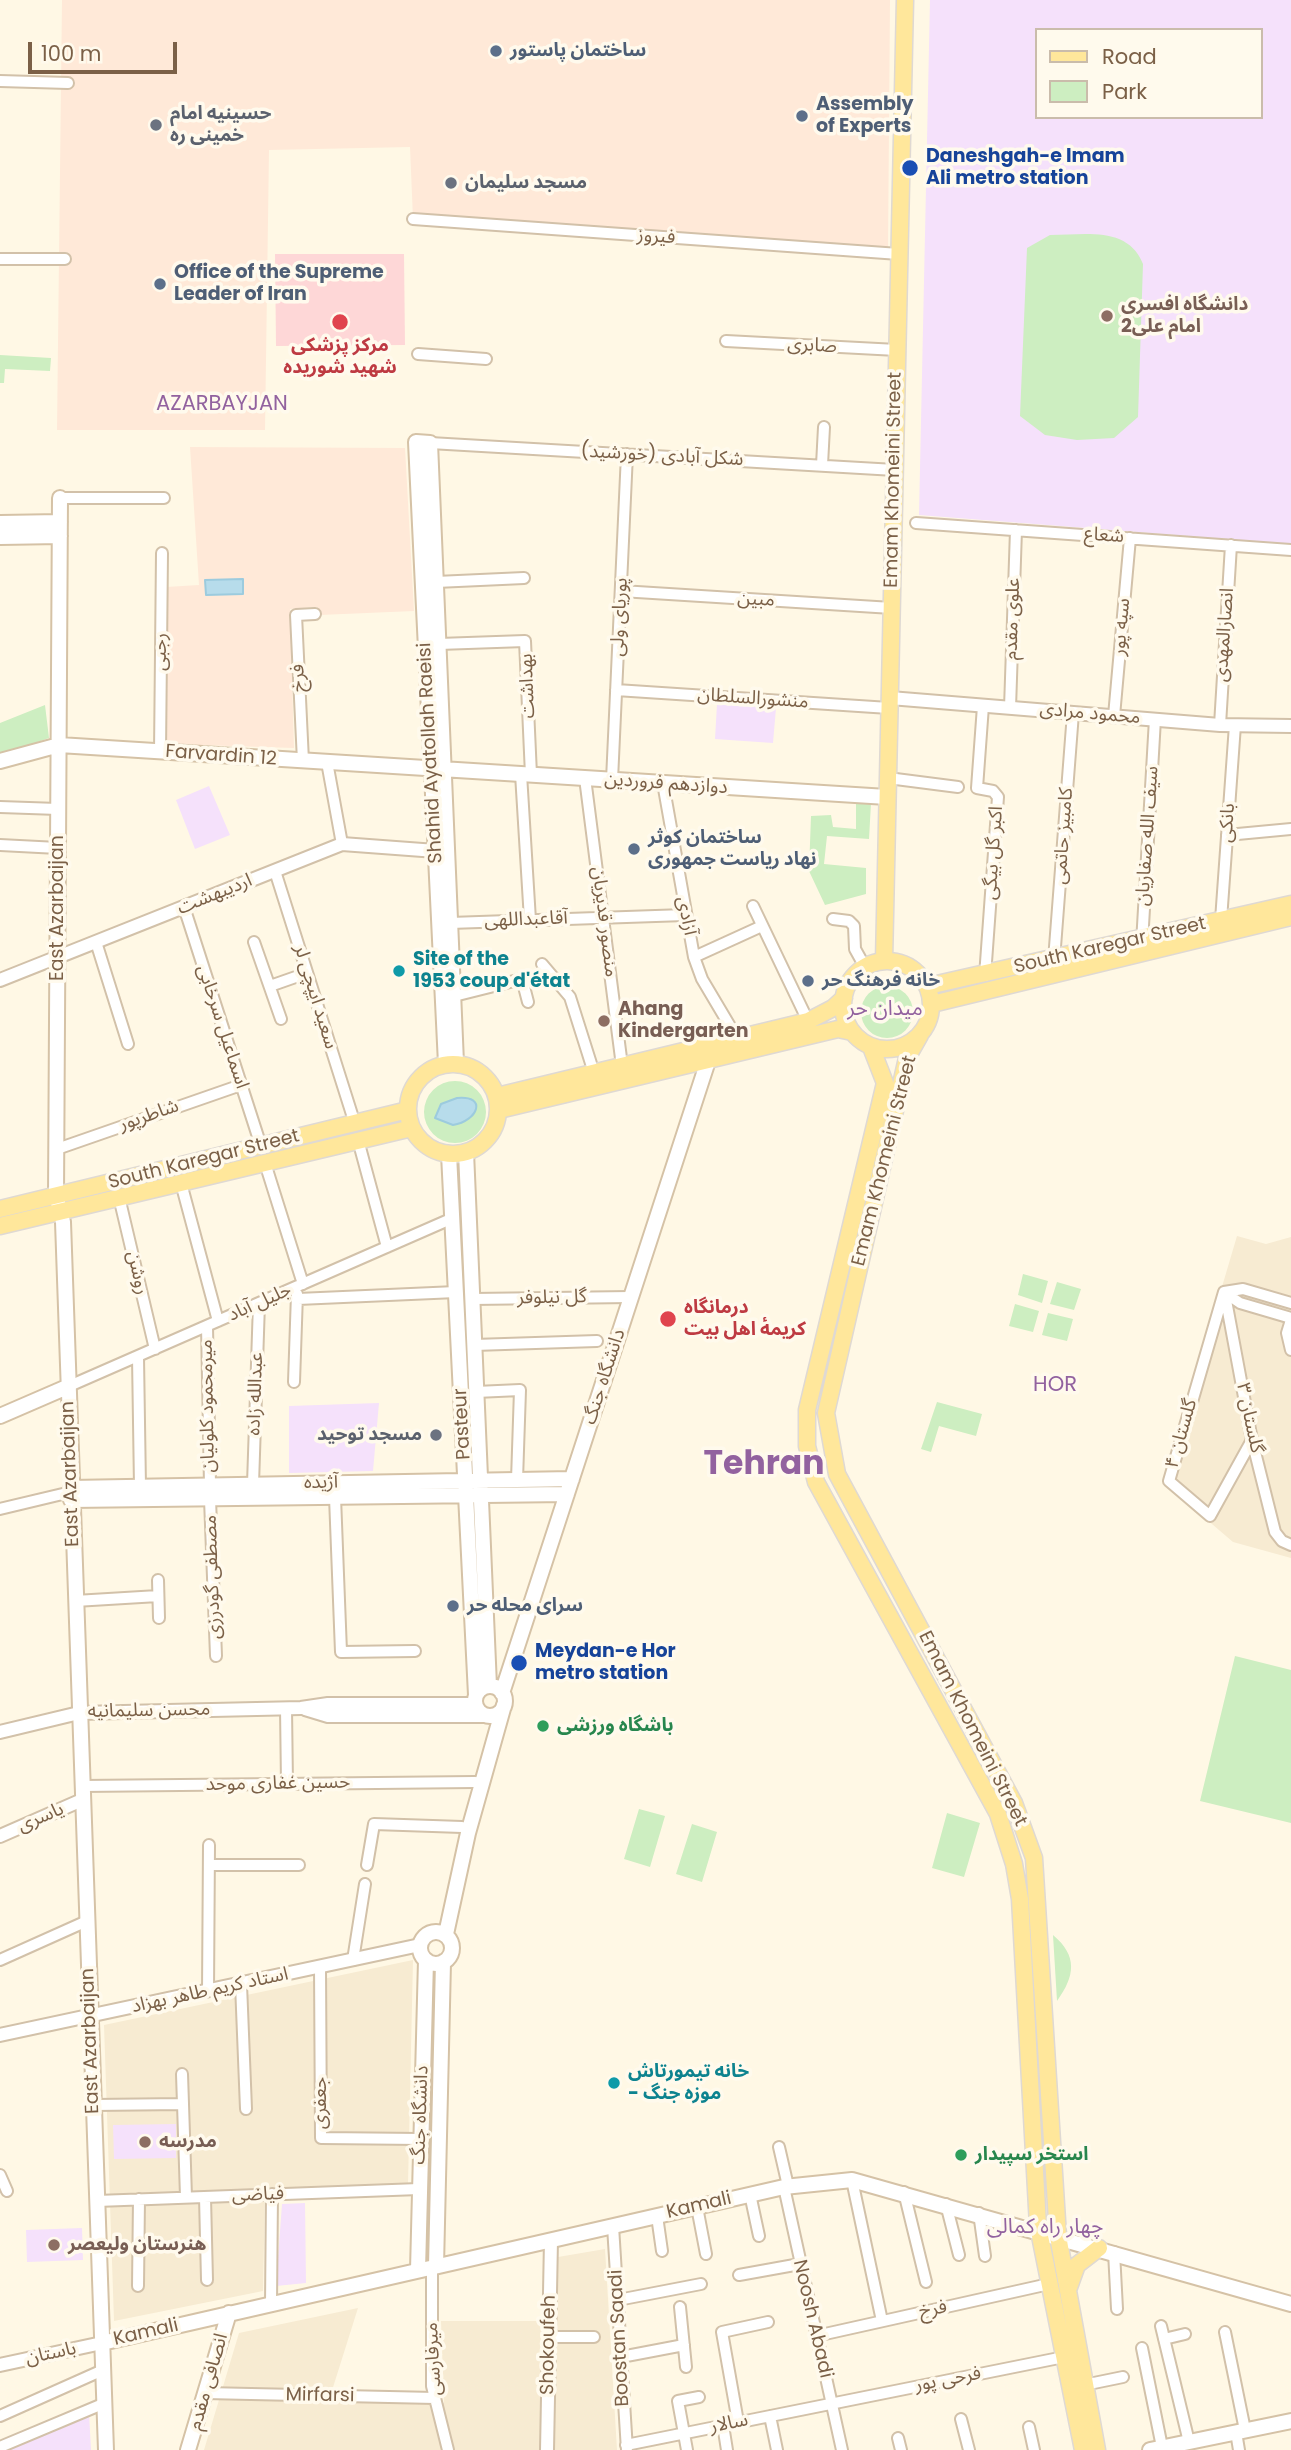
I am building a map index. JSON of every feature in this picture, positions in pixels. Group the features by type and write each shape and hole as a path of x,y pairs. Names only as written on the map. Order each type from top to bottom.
{"main road":[{"name":"Emam Khomeini Street","path":"884,961 905,0"},
{"name":"Shahid Ayatollah Raeisi","path":"423,442 439,644 438,769"},
{"name":"Shahid Ayatollah Raeisi","path":"423,442 451,1064"},
{"name":"East Azarbaijan","path":"60,498 58,1203 68,1387 106,2450"},
{"path":"0,523 60,529"},
{"path":"0,537 60,529"},
{"name":"Farvardin 12","path":"0,761 59,745 438,769"},
{"name":"دوازدهم فروردین","path":"438,769 887,797"},
{"name":"Shahid Ayatollah Raeisi","path":"442,851 454,996 451,1064"},
{"name":"South Karegar Street","path":"932,1004 1143,946 1221,920 1291,904"},
{"name":"South Karegar Street","path":"928,986 1291,917"},
{"path":"884,961 910,967 928,986 932,1004 930,1017 920,1035 901,1048 886,1050 871,1047 852,1032 844,1016 844,998 851,980 865,967 884,961"},
{"path":"498,1103 594,1073 808,1021 834,1008 844,998"},
{"path":"498,1103 708,1060 838,1029 852,1032"},
{"name":"Emam Khomeini Street","path":"920,1035 907,1058 826,1413 837,1474 1014,1803 1034,1858 1039,1898 1058,2236 1097,2450"},
{"name":"Emam Khomeini Street","path":"871,1047 881,1066 885,1083 807,1410 805,1428 816,1482 998,1814 1014,1864 1020,1899 1038,2231 1083,2450"},
{"name":"دانشگاه جنگ","path":"442,1933 490,1700 509,1674 708,1060"},
{"path":"451,1064 482,1073 498,1103 486,1139 466,1152 449,1154 424,1143 412,1128 408,1110 410,1096 421,1077 451,1064"},
{"name":"South Karegar Street","path":"58,1203 261,1146 408,1110"},
{"name":"South Karegar Street","path":"0,1209 119,1198 412,1128"},
{"name":"Pasteur","path":"466,1152 476,1392 472,1460"},
{"name":"Pasteur","path":"449,1154 458,1327 472,1460 490,1700"},
{"path":"0,1226 58,1203"},
{"path":"458,1327 474,1326"},
{"path":"0,1416 68,1387"},
{"name":"آژیده","path":"71,1493 141,1486 335,1497 473,1488 517,1480 572,1479"},
{"name":"آژیده","path":"71,1493 210,1492 253,1485 473,1488 567,1494"},
{"path":"892,1620 901,1623 911,1611"},
{"name":"دانشگاه جنگ","path":"442,1933 468,1833 490,1700"},
{"path":"1020,1899 1028,1889 1034,1891 1039,1898"},
{"path":"442,1933 452,1942 452,1951 443,1962 434,1964 426,1960 420,1945 425,1936 442,1933"},
{"name":"دانشگاه جنگ","path":"426,1960 419,2189 429,2268"},
{"name":"دانشگاه جنگ","path":"429,2268 443,1962"},
{"name":"Kamali","path":"102,2343 750,2194 852,2180 979,2213 1291,2304"},
{"path":"1067,2296 1076,2265 1106,2250"},
{"name":"انصافی مقدم","path":"188,2450 229,2313"},
{"path":"1170,2447 1291,2421"}],"street":[{"path":"0,81 68,83"},
{"name":"فیروز","path":"413,219 899,254"},
{"path":"0,259 65,259"},
{"name":"صابری","path":"726,341 897,350"},
{"path":"418,354 486,359"},
{"path":"822,465 824,427"},
{"name":"شکل آبادی (خورشید)","path":"423,442 895,470"},
{"name":"پوریای ولی","path":"612,780 627,454"},
{"path":"60,498 164,498"},
{"name":"شعاع","path":"916,523 1291,550"},
{"name":"علوی مقدم","path":"1010,708 1016,530"},
{"name":"سپه پور","path":"1114,716 1130,538"},
{"name":"انصارالمهدی","path":"1220,724 1231,545"},
{"name":"رجبی","path":"159,752 162,553"},
{"path":"436,582 524,578"},
{"name":"مبین","path":"621,591 892,608"},
{"name":"فرخ","path":"303,761 296,615 315,614"},
{"name":"بهداشت","path":"439,644 525,641 526,775"},
{"name":"منشورالسلطان","path":"616,690 890,703"},
{"name":"محمود مرادی","path":"890,703 983,706 1235,726 1291,726"},
{"name":"اکبر گل بیگی","path":"983,706 976,783 980,791 993,791 998,797 985,976"},
{"name":"کامبیز حاتمی","path":"1054,960 1073,713"},
{"name":"سیف الله صفاریان","path":"1143,946 1155,719"},
{"name":"بانکی","path":"1221,920 1235,726"},
{"path":"327,762 342,844"},
{"path":"526,775 530,920"},
{"name":"منصور قدیریان","path":"585,778 622,1066"},
{"path":"888,778 958,787"},
{"name":"آزادی","path":"663,783 694,957 702,979 737,1038"},
{"path":"0,807 58,809"},
{"path":"1227,835 1291,829"},
{"name":"اردیبهشت","path":"0,980 342,844 442,851"},
{"path":"0,845 58,848"},
{"name":"سعید ایپچی لر","path":"275,871 355,1124"},
{"path":"753,906 808,1021"},
{"name":"اسماعیل سرخابی","path":"184,907 261,1146"},
{"name":"آقاعبداللهی","path":"450,923 685,915"},
{"path":"832,919 849,921 854,926 855,949 865,967"},
{"path":"694,957 762,926"},
{"path":"96,942 128,1044"},
{"path":"254,942 281,1019"},
{"path":"542,964 570,997 594,1073"},
{"path":"270,985 307,973"},
{"path":"454,996 522,979 528,1002"},
{"name":"شاطرپور","path":"57,1149 241,1085"},
{"path":"358,1140 387,1247"},
{"path":"265,1163 299,1290 293,1382"},
{"name":"میرمحمود کلولیان","path":"181,1183 212,1324 210,1492"},
{"name":"روشن","path":"119,1198 155,1349"},
{"name":"جلیل آباد","path":"68,1387 259,1303 299,1290 453,1218"},
{"path":"1224,1292 1243,1289 1291,1303"},
{"path":"299,1290 456,1292"},
{"path":"1224,1292 1240,1303 1291,1319 1287,1333 1291,1350"},
{"name":"گلستان ۳","path":"1224,1292 1252,1440 1275,1532 1287,1543"},
{"name":"گلستان ۴","path":"1224,1292 1168,1481 1210,1516 1252,1440"},
{"name":"گل نیلوفر","path":"472,1299 536,1303 631,1297"},
{"name":"عبدالله زاده","path":"253,1485 259,1303"},
{"path":"474,1345 597,1341"},
{"path":"138,1357 141,1486"},
{"path":"476,1392 520,1390 517,1480"},
{"name":"مصطفی گودرزی","path":"210,1492 216,1656"},
{"path":"0,1509 71,1493"},
{"path":"335,1497 341,1652 415,1651"},
{"path":"158,1580 159,1619"},
{"path":"75,1601 158,1596"},
{"name":"محسن سلیمانیه","path":"0,1732 79,1713 490,1700"},
{"path":"286,1708 287,1784"},
{"name":"حسین غفاری موحد","path":"82,1793 287,1784 475,1782"},
{"name":"یاسری","path":"0,1836 82,1793"},
{"path":"368,1865 373,1824 462,1827"},
{"path":"208,1991 209,1845"},
{"path":"209,1865 299,1865"},
{"path":"353,1960 365,1884"},
{"path":"0,1960 87,1921"},
{"name":"استاد کریم طاهر بهزاد","path":"0,2035 420,1945"},
{"name":"جعفری","path":"320,1967 321,2138 421,2139"},
{"path":"241,1984 246,2109"},
{"path":"182,2074 187,2197"},
{"path":"94,2105 183,2104"},
{"name":"Noosh Abadi","path":"779,2147 800,2264 842,2450"},
{"path":"0,2175 7,2191"},
{"path":"852,2180 882,2321"},
{"name":"فیاضی","path":"97,2201 419,2189"},
{"path":"904,2192 926,2282"},
{"path":"271,2304 272,2194"},
{"path":"750,2194 759,2236"},
{"path":"205,2197 207,2280"},
{"path":"138,2286 139,2199"},
{"path":"946,2204 959,2255"},
{"path":"697,2207 706,2254"},
{"path":"979,2213 985,2256"},
{"path":"657,2216 662,2250"},
{"name":"Boostan Saadi","path":"613,2226 627,2447"},
{"name":"Shokoufeh","path":"547,2450 551,2240"},
{"path":"1106,2250 1117,2309"},
{"path":"739,2275 800,2264"},
{"name":"میرفارسی","path":"429,2268 431,2360 435,2398 448,2450"},
{"path":"618,2300 701,2284"},
{"name":"فرخ","path":"816,2336 1049,2284"},
{"path":"680,2307 686,2367"},
{"path":"738,2423 722,2332 768,2322"},
{"path":"1161,2326 1170,2447"},
{"path":"1225,2332 1240,2431 1239,2450"},
{"path":"1164,2339 1185,2334"},
{"path":"550,2337 594,2337"},
{"name":"باستان","path":"0,2365 102,2343"},
{"path":"621,2357 684,2345"},
{"path":"1143,2348 1170,2447"},
{"name":"فرحی پور","path":"831,2403 1064,2357"},
{"path":"0,2416 103,2370"},
{"path":"1084,2385 1123,2377"},
{"name":"Mirfarsi","path":"205,2393 435,2398"},
{"path":"687,2450 678,2401 698,2397"},
{"path":"0,2447 105,2403"},
{"name":"سالار","path":"627,2447 831,2403"},
{"path":"770,2416 777,2450"},
{"path":"961,2419 969,2450"},
{"path":"723,2425 727,2450"},
{"path":"1029,2427 1034,2450"},
{"path":"898,2438 901,2450"}],"shaded area":[{"path":"62,0 890,0 888,253 413,219 410,147 269,150 265,430 57,430"},
{"name":"دانشگاه افسری امام علی2","path":"930,0 1291,0 1291,544 919,515"},
{"name":"مرکز پزشکی شهید شوریده","path":"275,254 404,254 405,345 276,346"},
{"path":"190,447 405,448 414,611 320,615 317,607 290,609 294,748 167,744 166,587 199,585"},
{"path":"717,704 776,708 773,743 715,739"},
{"path":"209,786 230,835 195,849 176,800"},
{"path":"1237,1236 1266,1244 1291,1237 1291,1558 1233,1542 1164,1483"},
{"path":"379,1403 373,1471 289,1473 289,1406"},
{"path":"413,1960 408,2184 265,2188 263,2291 114,2321 104,2025"},
{"name":"مدرسه","path":"176,2124 176,2158 114,2159 113,2125"},
{"path":"305,2203 306,2283 276,2286 282,2204"},
{"name":"هنرستان ولیعصر","path":"82,2228 83,2260 27,2262 26,2230"},
{"path":"605,2249 617,2450 204,2450 239,2333 358,2308 329,2400 444,2403 441,2321 556,2321 558,2257"},
{"path":"89,2413 91,2450 4,2450"}],"green space":[{"path":"1091,234 1116,238 1127,243 1143,264 1138,417 1114,438 1077,440 1045,435 1020,416 1027,248 1050,235"},
{"path":"0,355 51,358 50,371 5,369 4,383 0,383"},
{"path":"45,705 49,738 0,755 0,723"},
{"path":"856,802 871,803 869,839 827,836 824,864 866,868 866,894 825,905 809,871 811,816 831,815 833,827 856,829"},
{"path":"887,986 897,988 905,994 911,1002 911,1022 905,1030 897,1036 887,1038 877,1036 869,1030 863,1022 861,1012 863,1002 869,994 877,988"},
{"path":"455,1081 477,1090 486,1112 477,1134 455,1143 433,1134 424,1112 433,1090"},
{"path":"1023,1274 1048,1281 1042,1303 1018,1295"},
{"path":"1057,1282 1081,1289 1074,1310 1050,1304"},
{"path":"1015,1304 1039,1311 1033,1332 1009,1326"},
{"path":"1048,1313 1073,1319 1067,1341 1042,1335"},
{"path":"937,1402 982,1414 976,1436 939,1426 931,1452 921,1449"},
{"path":"1235,1656 1291,1670 1291,1823 1200,1801"},
{"path":"639,1809 665,1816 650,1867 624,1859"},
{"path":"947,1813 980,1823 964,1877 932,1868"},
{"path":"692,1824 717,1832 702,1882 676,1874"},
{"path":"1053,1935 1067,1951 1071,1966 1067,1983 1057,2001"}],"water":[{"path":"243,579 243,594 206,595 205,580"},
{"path":"457,1098 467,1098 476,1104 476,1109 469,1119 453,1125 435,1118 441,1104"}],"place":[{"name":"ساختمان پاستور","path":"496,51"},
{"name":"Assembly of Experts","path":"802,116"},
{"name":"حسینیه امام خمینی ره","path":"156,125"},
{"name":"Daneshgah-e Imam Ali metro station","path":"910,168"},
{"name":"مسجد سلیمان","path":"451,183"},
{"name":"Office of the Supreme Leader of Iran","path":"160,284"},
{"name":"دانشگاه افسری امام علی2","path":"1107,316"},
{"name":"مرکز پزشکی شهید شوریده","path":"340,322"},
{"name":"ساختمان کوثر نهاد ریاست جمهوری","path":"634,849"},
{"name":"Site of the 1953 coup d'état","path":"399,971"},
{"name":"خانه فرهنگ حر","path":"808,981"},
{"name":"Ahang Kindergarten","path":"604,1021"},
{"name":"درمانگاه کریمهٔ اهل بیت","path":"668,1319"},
{"name":"مسجد توحید","path":"436,1435"},
{"name":"سرای محله حر","path":"453,1606"},
{"name":"Meydan-e Hor metro station","path":"519,1663"},
{"name":"باشگاه ورزشی","path":"543,1726"},
{"name":"خانه تیمورتاش - موزه جنگ","path":"614,2083"},
{"name":"مدرسه","path":"145,2142"},
{"name":"استخر سپیدار","path":"961,2155"},
{"name":"هنرستان ولیعصر","path":"54,2245"}],"district":[{"name":"AZARBAYJAN","path":"222,405"},
{"name":"میدان حر","path":"885,1010"},
{"name":"HOR","path":"1055,1386"},
{"name":"Tehran","path":"764,1466"},
{"name":"چهار راه کمالی","path":"1045,2228"}]}
